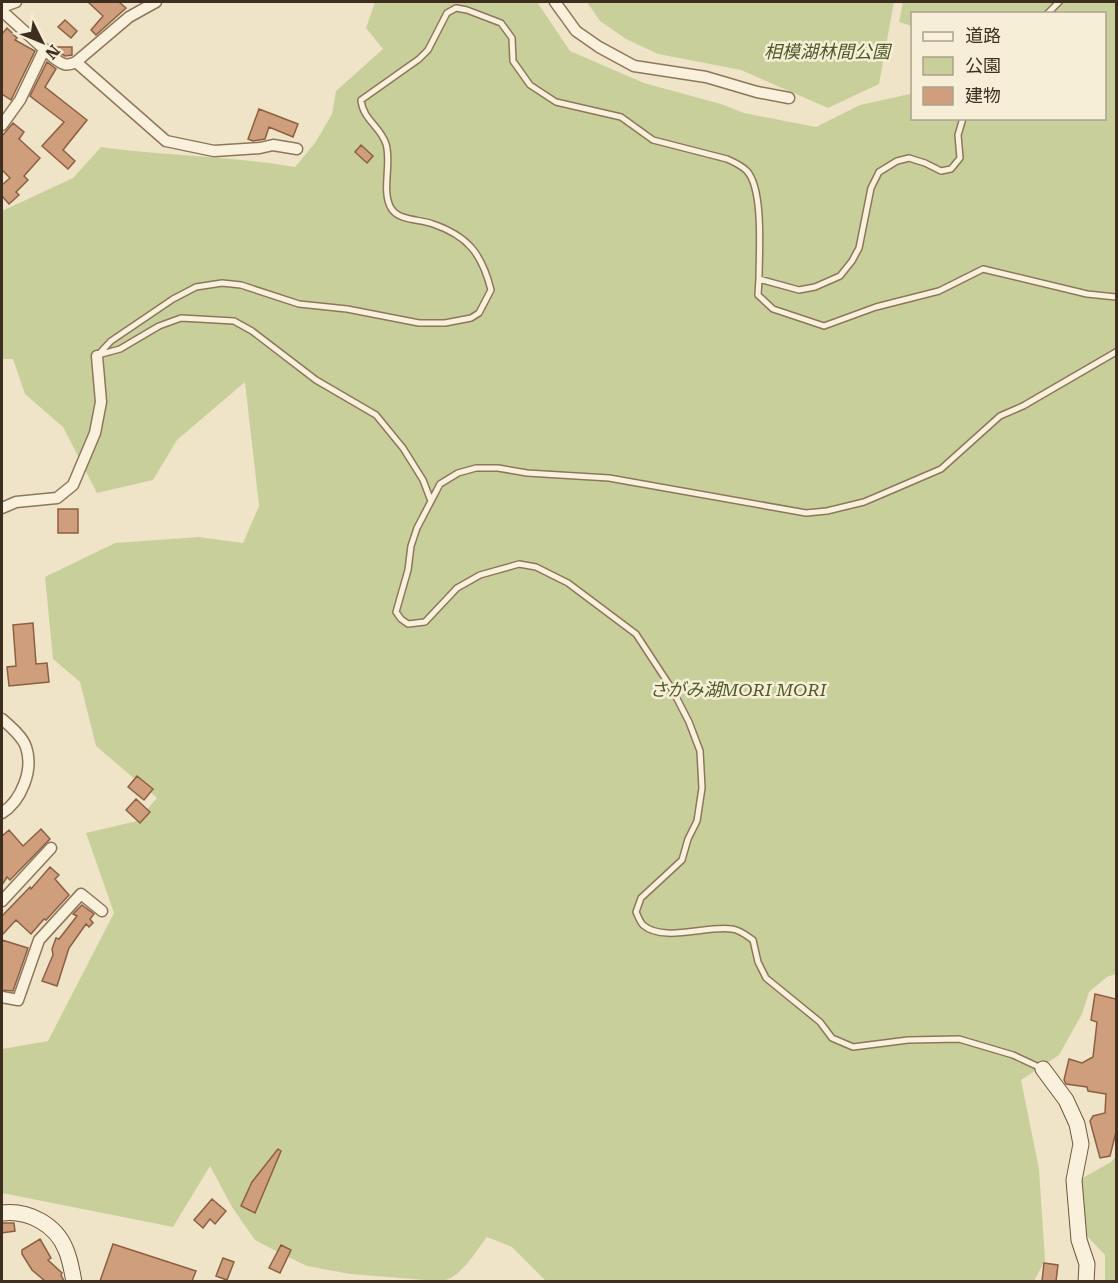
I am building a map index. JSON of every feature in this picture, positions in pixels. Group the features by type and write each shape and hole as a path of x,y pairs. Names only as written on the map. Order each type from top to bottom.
{"street":[{"path":"15,2 2,9 62,65 76,62 129,17 156,2"},
{"path":"555,2 576,32 598,47 634,66 706,77 757,92 789,98"},
{"path":"2,125 20,99 44,50"},
{"path":"76,62 166,141 214,151 273,145 297,149"},
{"path":"2,508 16,502 57,498 73,485 95,433 101,402 97,356"},
{"path":"2,719 26,748 28,771 22,792 2,813"},
{"path":"2,901 51,848"},
{"path":"2,997 18,1000 39,940 81,894 102,911"},
{"path":"1043,1069 1066,1100 1077,1124 1081,1144 1074,1180 1079,1240 1087,1264 1086,1281"},
{"path":"2,1213 28,1215 42,1221 56,1233 66,1249 74,1281"}],"lane":[{"path":"97,356 111,341 173,298 196,286 222,283 241,285 300,304 347,309 419,323 445,323 471,318 479,314 491,290 485,268 474,249 456,235 433,224 399,216 391,210 387,195 386,145 379,132 365,116 361,100 419,59 428,50 447,13 456,8 501,22 512,38 513,61 530,85 556,102 621,117 653,140 727,159 737,163 748,173 756,193 760,228 758,295 773,309 824,326 876,307 939,291 983,269 1087,294 1116,297"},
{"path":"759,279 799,290 816,287 840,276 859,248 872,188 879,172 897,161 909,158 941,171 951,169 960,158 958,135 962,120"},
{"path":"97,356 120,349 159,327 181,318 234,321 252,331 316,380 376,415 403,448 423,480 431,501"},
{"path":"1043,1069 1013,1055 959,1039 908,1041 853,1047 831,1038 820,1022 782,990 771,984 758,962 753,940 742,932 725,929 660,933 642,924 636,912 641,898 682,860 688,839 697,821 702,788 700,751 672,689 636,634 568,583 536,567 519,564 480,575 457,588 425,622 408,624 396,612 417,528 440,484 458,473 476,468 498,468 528,473 609,478 806,513 827,511 864,502 941,469 1000,416 1023,406 1116,352"}],"green space":[{"name":"さがみ湖MORI MORI","path":"375,2 537,2 570,51 644,83 721,104 744,113 816,127 860,105 910,94 911,89 911,120 1106,120 1106,12 911,12 911,26 899,22 903,2 1116,2 1116,974 1107,977 1089,992 1082,1014 1059,1055 1021,1080 1039,1169 1045,1260 1034,1281 546,1281 512,1247 487,1237 466,1265 446,1280 350,1274 307,1266 255,1240 232,1207 210,1166 173,1227 2,1193 2,1049 48,1041 114,913 86,833 137,821 157,798 96,746 80,682 53,659 45,577 115,543 199,537 243,543 259,506 245,382 177,440 153,480 97,493 63,427 25,394 13,359 2,359 2,211 73,178 101,147 247,160 295,167 315,143 332,114 336,91 383,49 366,28"},
{"name":"相模湖林間公園","path":"587,2 894,2 879,84 828,108 741,70 658,54 626,39 600,21"},
{"path":"1116,1156 1116,1281 1105,1281 1105,1255 1086,1235 1081,1179 1111,1162"}],"building":[{"path":"88,2 119,2 126,8 96,35 91,30 103,16"},
{"path":"65,20 77,31 71,38 58,27"},
{"path":"7,28 17,38 15,40 35,51 11,100 2,94 2,34"},
{"path":"57,47 72,47 72,55 65,56 57,51"},
{"path":"47,62 56,69 45,87 87,120 63,150 75,161 68,169 42,146 64,122 30,96"},
{"path":"259,109 298,124 293,137 269,127 265,139 253,141 248,139"},
{"path":"13,123 24,132 19,139 40,158 24,176 28,180 16,192 19,195 9,204 2,196 2,185 10,178 2,170 2,136"},
{"path":"361,145 373,156 367,163 355,152"},
{"path":"58,509 78,509 78,533 58,533"},
{"path":"33,623 36,664 47,663 49,682 9,686 7,667 16,666 13,625"},
{"path":"137,776 153,789 144,800 128,787"},
{"path":"136,799 150,812 140,823 126,810"},
{"path":"41,829 50,839 10,880 7,877 2,885 2,836 9,830 23,846"},
{"path":"50,867 59,875 55,879 69,895 31,934 16,920 2,935 2,916 30,887 31,889"},
{"path":"82,905 94,914 90,919 93,923 89,927 86,924 69,948 57,986 42,981 53,955 52,949 56,938 59,939 77,916 73,914"},
{"path":"2,940 28,948 13,991 2,990"},
{"path":"1095,994 1116,999 1116,1132 1110,1156 1100,1158 1090,1121 1093,1116 1105,1113 1106,1094 1088,1091 1087,1087 1066,1084 1064,1080 1069,1059 1082,1063 1093,1057 1097,1022 1091,1020"},
{"path":"278,1149 281,1151 255,1213 241,1206 252,1182"},
{"path":"212,1199 226,1211 215,1224 210,1219 203,1228 194,1220"},
{"path":"2,1223 14,1223 15,1231 2,1233"},
{"path":"40,1239 51,1258 48,1260 62,1273 64,1281 45,1281 32,1270 22,1254 22,1250"},
{"path":"113,1244 196,1271 192,1281 100,1281"},
{"path":"281,1245 291,1250 280,1273 269,1268"},
{"path":"223,1258 234,1262 227,1280 216,1276"},
{"path":"1044,1263 1058,1265 1056,1281 1042,1281"}]}
